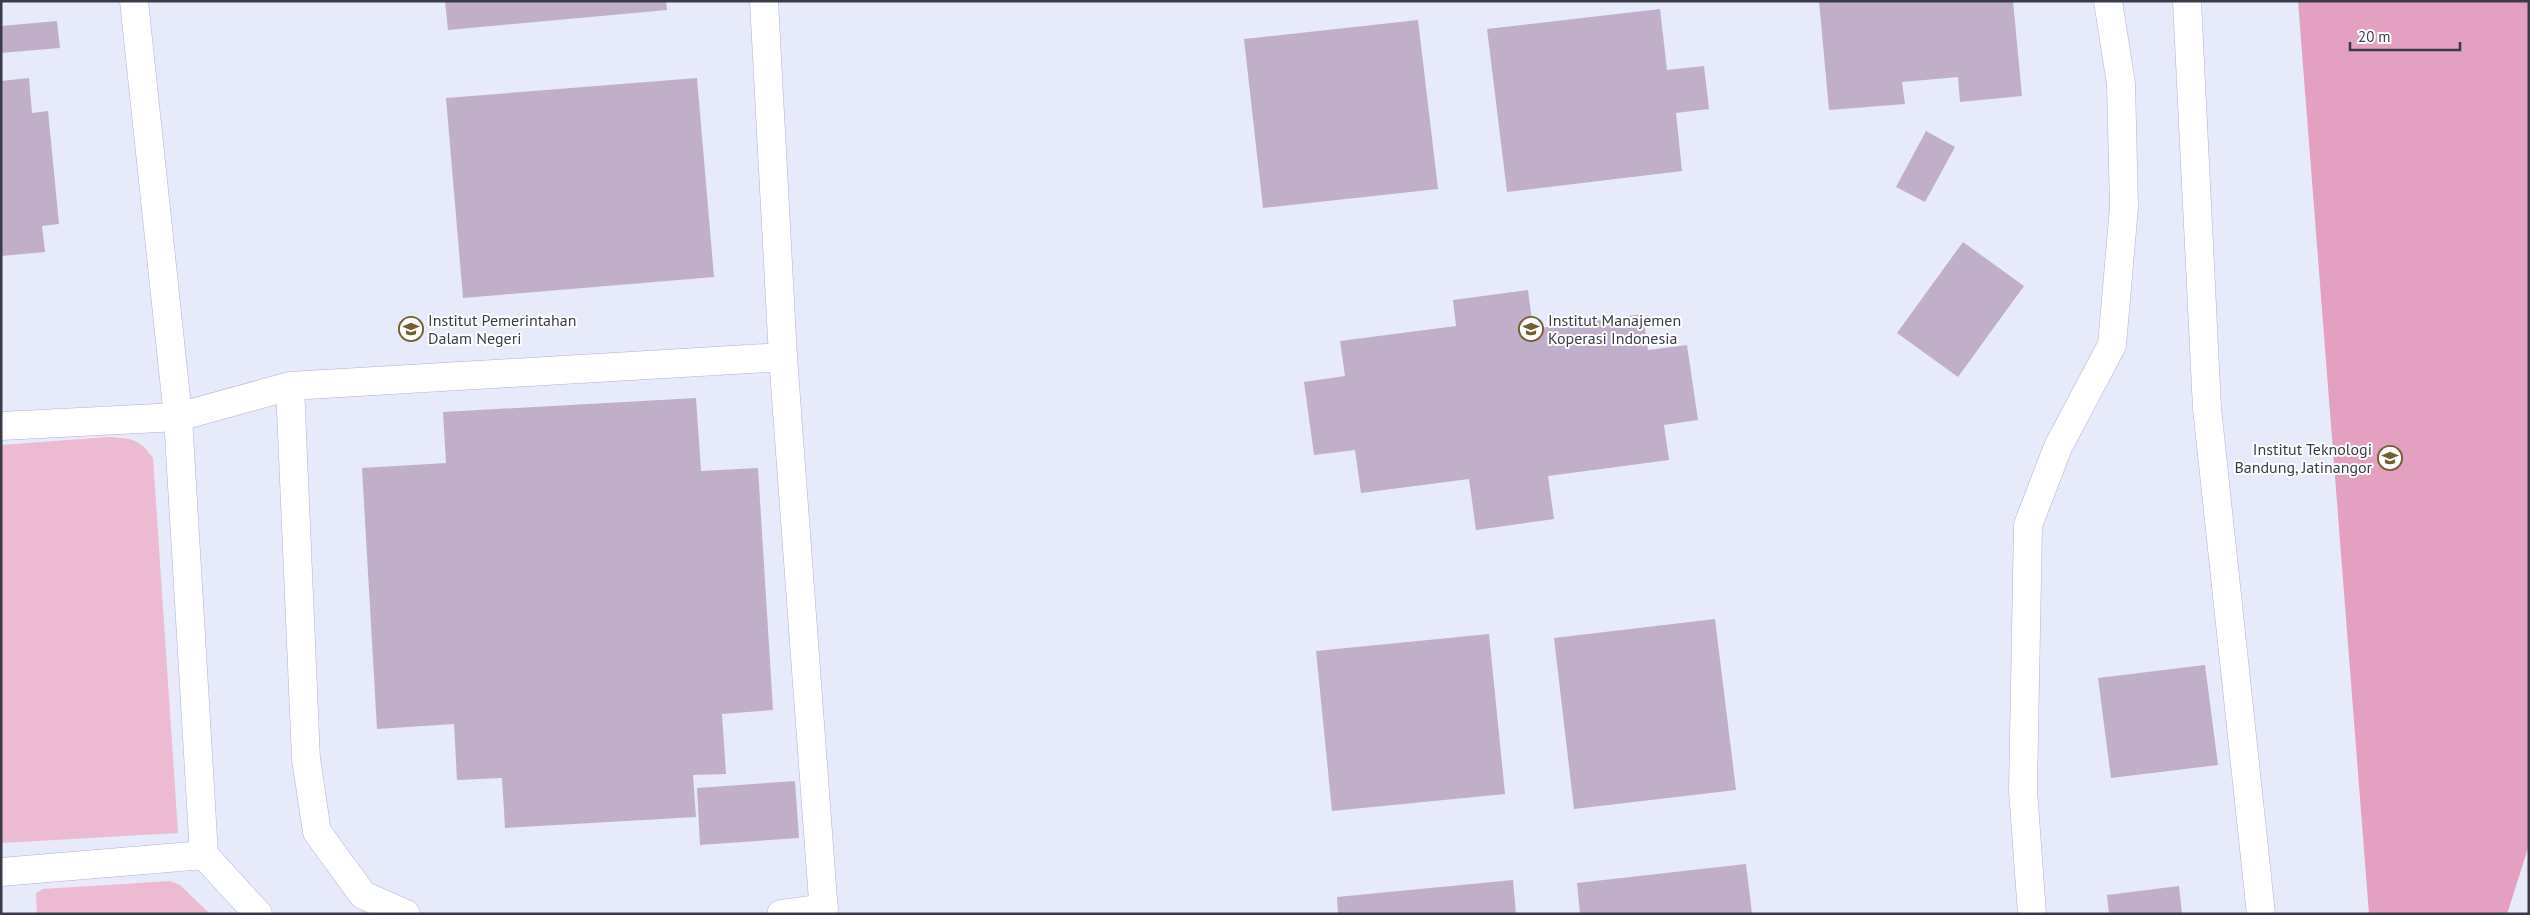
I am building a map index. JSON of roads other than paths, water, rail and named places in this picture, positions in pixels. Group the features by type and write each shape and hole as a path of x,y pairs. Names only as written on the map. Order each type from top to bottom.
{"street":[{"path":"134,1 178,417 204,855 258,914"},
{"path":"764,1 783,357 824,911 781,914"},
{"path":"2032,914 2023,790 2028,525 2058,447 2112,345 2124,207 2121,84 2108,1"},
{"path":"2187,1 2208,408 2261,914"},
{"path":"1,426 178,417 290,386 783,357"},
{"path":"290,386 306,759 317,832 364,895 406,914"},
{"path":"1,872 204,855"}],"place":[{"name":"Institut Pemerintahan Dalam Negeri","path":"411,329"},
{"name":"Institut Manajemen Koperasi Indonesia","path":"1531,329"},
{"name":"Institut Teknologi Bandung, Jatinangor","path":"2390,458"}]}
